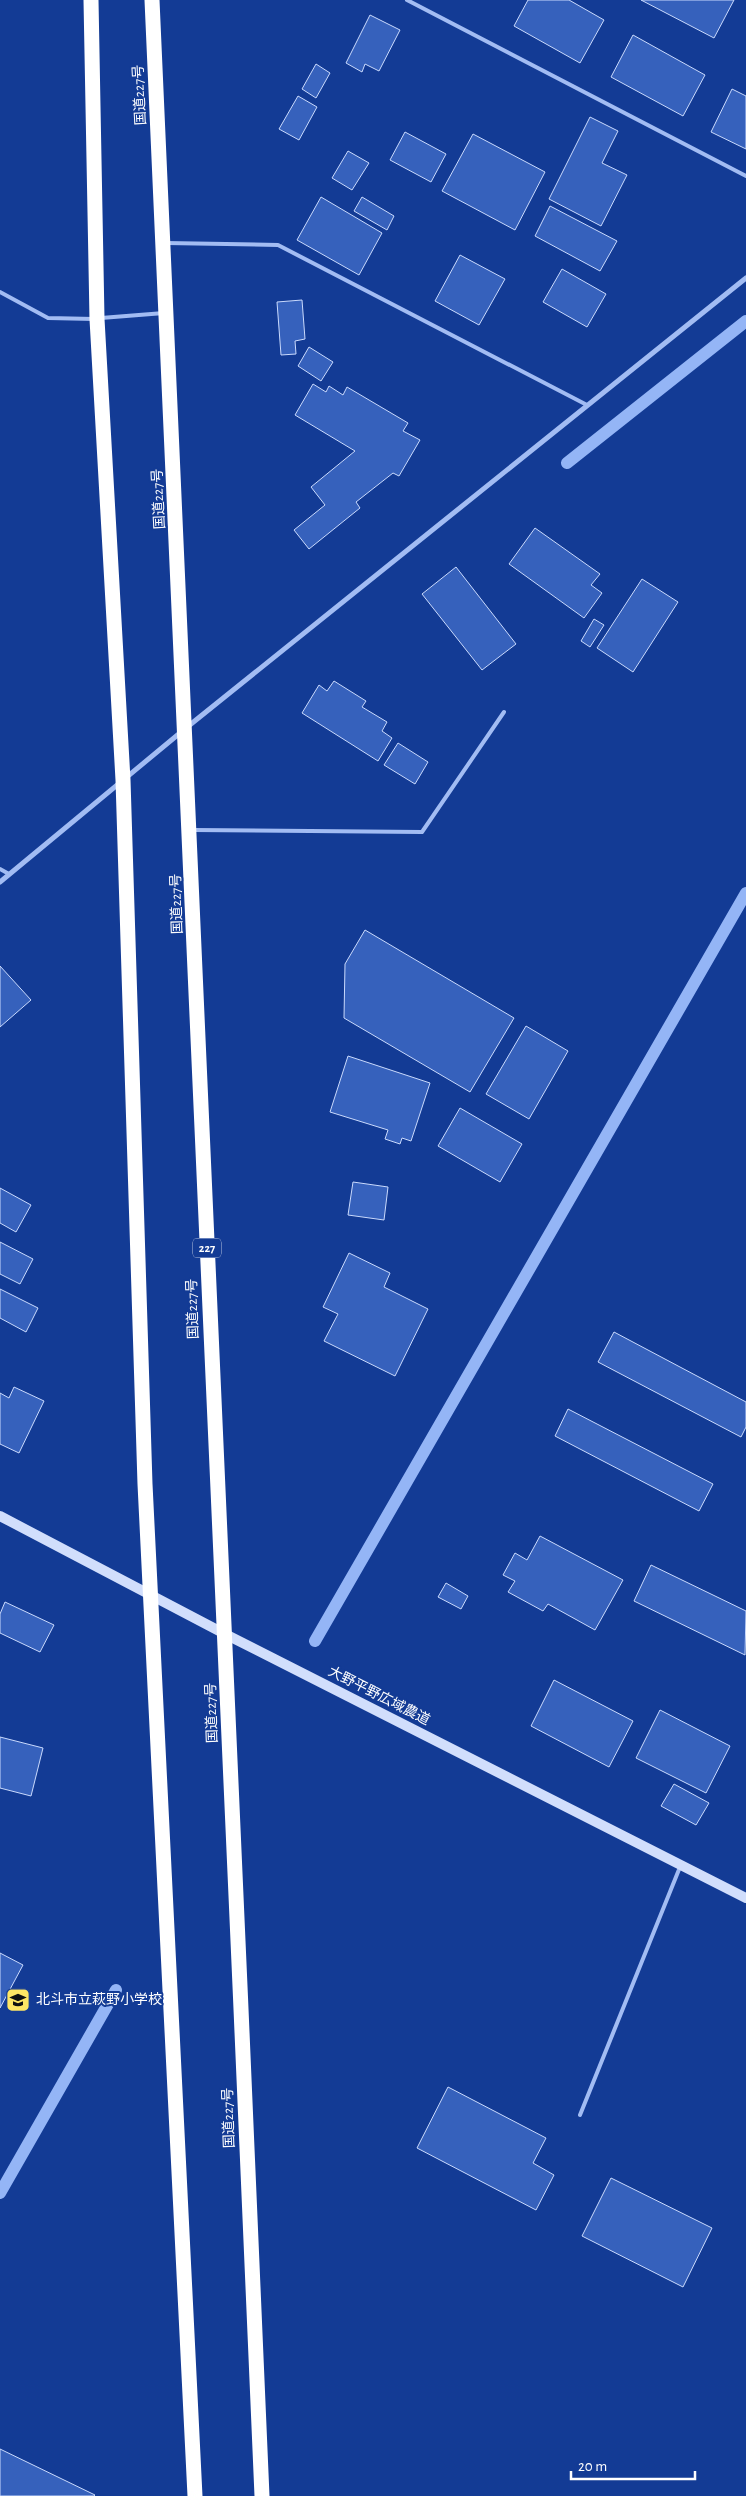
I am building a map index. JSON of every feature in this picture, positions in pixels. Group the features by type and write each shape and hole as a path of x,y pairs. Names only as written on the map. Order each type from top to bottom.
{"highway":[{"path":"91,0 97,319 122,780 151,1595 195,2496"},
{"name":"国道227号","path":"152,0 186,728 216,1477 225,1634 262,2496"}],"street":[{"path":"0,882 186,728 746,278"},
{"name":"大野平野広域農道","path":"0,1516 225,1634 746,1898"}],"lane":[{"path":"407,0 746,176"},
{"path":"164,243 278,245 587,405"},
{"path":"0,292 48,318 97,319 167,313"},
{"path":"190,830 422,832 504,712"},
{"path":"0,869 9,874"},
{"path":"580,2115 681,1864"}],"building":[{"path":"528,0 569,0 604,20 580,63 514,26"},
{"path":"641,0 734,0 714,38"},
{"path":"370,15 400,30 379,71 365,64 362,72 346,63"},
{"path":"633,35 705,75 683,116 611,77"},
{"path":"316,64 330,73 316,98 302,89"},
{"path":"732,89 746,96 746,149 711,132"},
{"path":"298,96 317,107 299,140 279,129"},
{"path":"590,117 618,131 602,163 627,175 601,226 549,199"},
{"path":"405,132 446,154 431,182 390,160"},
{"path":"473,134 545,172 515,230 442,191"},
{"path":"348,151 369,163 352,190 332,178"},
{"path":"321,197 382,233 359,275 297,240"},
{"path":"362,197 394,216 387,230 354,211"},
{"path":"550,206 617,241 600,271 535,236"},
{"path":"460,255 505,279 479,325 435,301"},
{"path":"562,269 606,294 587,327 543,302"},
{"path":"302,300 305,339 295,341 296,354 281,355 277,302"},
{"path":"309,347 333,362 321,381 298,366"},
{"path":"313,384 326,392 329,386 343,395 347,387 408,423 403,431 420,440 399,476 393,473 356,502 360,508 309,549 294,530 325,505 311,487 355,451 295,415"},
{"path":"535,528 600,574 591,585 602,593 584,618 509,564"},
{"path":"456,567 516,644 482,670 422,594"},
{"path":"642,579 678,602 633,672 597,648"},
{"path":"594,619 604,625 590,647 581,641"},
{"path":"334,681 366,701 362,707 387,722 382,731 392,738 378,761 302,713 319,685 327,691"},
{"path":"398,743 428,762 415,784 384,765"},
{"path":"365,930 514,1018 470,1092 344,1018 345,964"},
{"path":"0,966 31,1000 0,1027"},
{"path":"526,1026 568,1051 529,1119 486,1094"},
{"path":"348,1056 430,1083 411,1141 402,1138 400,1144 385,1139 388,1130 330,1112"},
{"path":"460,1108 522,1144 500,1182 438,1146"},
{"path":"353,1182 388,1187 384,1220 348,1215"},
{"path":"0,1188 31,1205 16,1232 0,1223"},
{"path":"0,1242 33,1259 20,1284 0,1274"},
{"path":"349,1253 390,1273 384,1287 428,1309 395,1376 324,1341 338,1314 323,1307"},
{"path":"0,1289 38,1308 26,1332 0,1318"},
{"path":"614,1332 746,1402 746,1427 741,1437 598,1362"},
{"path":"14,1387 44,1401 19,1453 0,1444 0,1393 9,1398"},
{"path":"568,1409 713,1484 699,1511 555,1436"},
{"path":"540,1536 623,1580 595,1630 548,1604 543,1611 508,1592 515,1581 503,1575 515,1553 527,1560"},
{"path":"651,1565 746,1611 745,1655 634,1601"},
{"path":"446,1583 468,1596 461,1609 438,1597"},
{"path":"5,1602 54,1625 40,1652 0,1633 0,1614"},
{"path":"554,1680 633,1721 609,1767 531,1726"},
{"path":"660,1710 730,1746 706,1793 636,1758"},
{"path":"0,1737 43,1748 31,1796 0,1788"},
{"path":"674,1784 709,1803 696,1825 661,1806"},
{"path":"0,1953 23,1965 0,2008"},
{"path":"448,2087 546,2138 533,2163 554,2175 536,2210 417,2148"},
{"path":"611,2178 712,2228 683,2287 582,2236"},
{"path":"0,2449 95,2495 0,2496"}],"waterway":[{"path":"567,463 746,321"},
{"path":"315,1641 746,893"},
{"path":"0,2193 116,1990"}],"place":[{"name":"北斗市立萩野小学校","path":"18,2000"}]}
